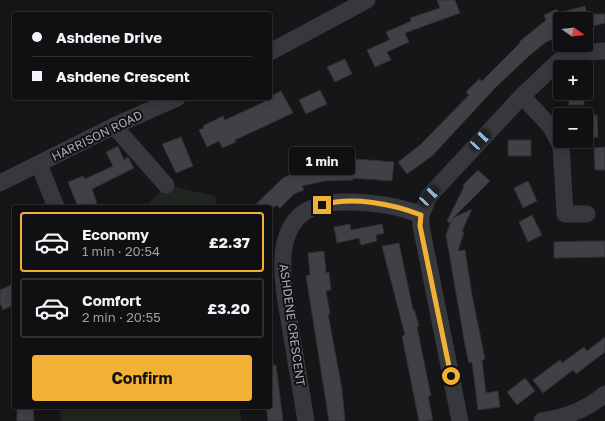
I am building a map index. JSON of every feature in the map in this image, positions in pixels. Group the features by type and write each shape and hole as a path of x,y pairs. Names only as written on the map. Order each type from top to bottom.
{"street":[{"path":"272,51 367,0"},
{"path":"460,421 420,226 421,215 429,196 541,76 567,57 577,53 605,51"},
{"path":"522,96 551,127 561,146 565,214 587,214"},
{"name":"HARRISON ROAD","path":"0,183 114,126 172,100"},
{"path":"114,126 166,185"},
{"path":"39,164 55,205"},
{"name":"ASHDENE CRESCENT","path":"306,421 283,282 282,258 284,242 290,227 302,214 314,207 330,202 358,202 389,206 407,209 421,215"},
{"path":"542,421 564,418 592,405 605,394"}],"shaded area":[{"path":"166,185 215,196 217,205 147,205"},
{"path":"60,409 239,409 241,421 61,421"}],"building":[{"path":"437,0 455,0 460,13 405,33 409,42 387,52 391,60 375,67 367,50 391,39 389,39 386,32 411,21 410,18 440,8"},
{"path":"585,6 586,12 562,12"},
{"path":"557,9 558,12 553,12 553,39 546,42 530,55 496,87 432,156 407,174 398,162 420,145 469,95 466,92 479,79 482,81 520,43 519,42 546,20 544,15"},
{"path":"593,14 605,14 605,23 593,26"},
{"path":"345,59 352,74 335,82 327,67"},
{"path":"320,90 327,104 306,114 299,100"},
{"path":"281,91 293,113 235,140 236,142 222,148 219,141 207,147 199,130 204,128 203,126 223,116 225,120 268,100 272,100 272,96"},
{"path":"569,100 584,100 584,105 569,105"},
{"path":"593,115 597,115 598,137 593,137"},
{"path":"181,137 193,166 176,173 162,144"},
{"path":"508,140 531,140 531,156 508,156"},
{"path":"118,146 124,160 128,157 134,168 92,189 97,205 77,205 68,182 83,176 85,179 113,166 106,152"},
{"path":"605,147 605,170 595,170 594,148"},
{"path":"343,158 394,162 392,181 353,178 353,180 325,181 302,186 304,190 294,194 280,208 276,205 275,207 272,207 272,205 255,205 283,178 293,173 293,171 312,163"},
{"path":"478,170 490,181 453,218 472,209 462,231 464,232 458,251 465,250 472,295 485,359 482,360 486,393 498,391 500,407 478,410 472,362 469,363 465,345 446,235 451,221 449,223 447,221 464,187 463,185"},
{"path":"528,181 537,201 523,208 514,188"},
{"path":"532,215 542,235 528,242 519,222"},
{"path":"350,224 351,230 382,224 384,233 376,235 377,241 361,245 359,238 337,243 334,227"},
{"path":"605,241 605,257 554,258 554,242"},
{"path":"399,243 413,310 414,309 419,326 417,327 431,396 428,396 433,420 419,421 402,336 405,335 382,246"},
{"path":"324,251 326,273 329,272 331,290 326,291 330,314 328,314 342,389 345,421 329,421 306,276 310,275 308,253"},
{"path":"11,285 12,287 12,306 3,310 0,303 0,290"},
{"path":"605,337 605,352 576,374 573,370 543,393 533,380 560,360 562,363 584,347 587,351"},
{"path":"272,365 276,365 283,421 268,421 266,409 272,409"},
{"path":"525,378 535,391 517,405 507,392"},
{"path":"17,409 33,409 34,421 17,421"}],"route":[{"path":"322,205 330,202 358,202 398,207 421,215 420,226 451,376"}]}
